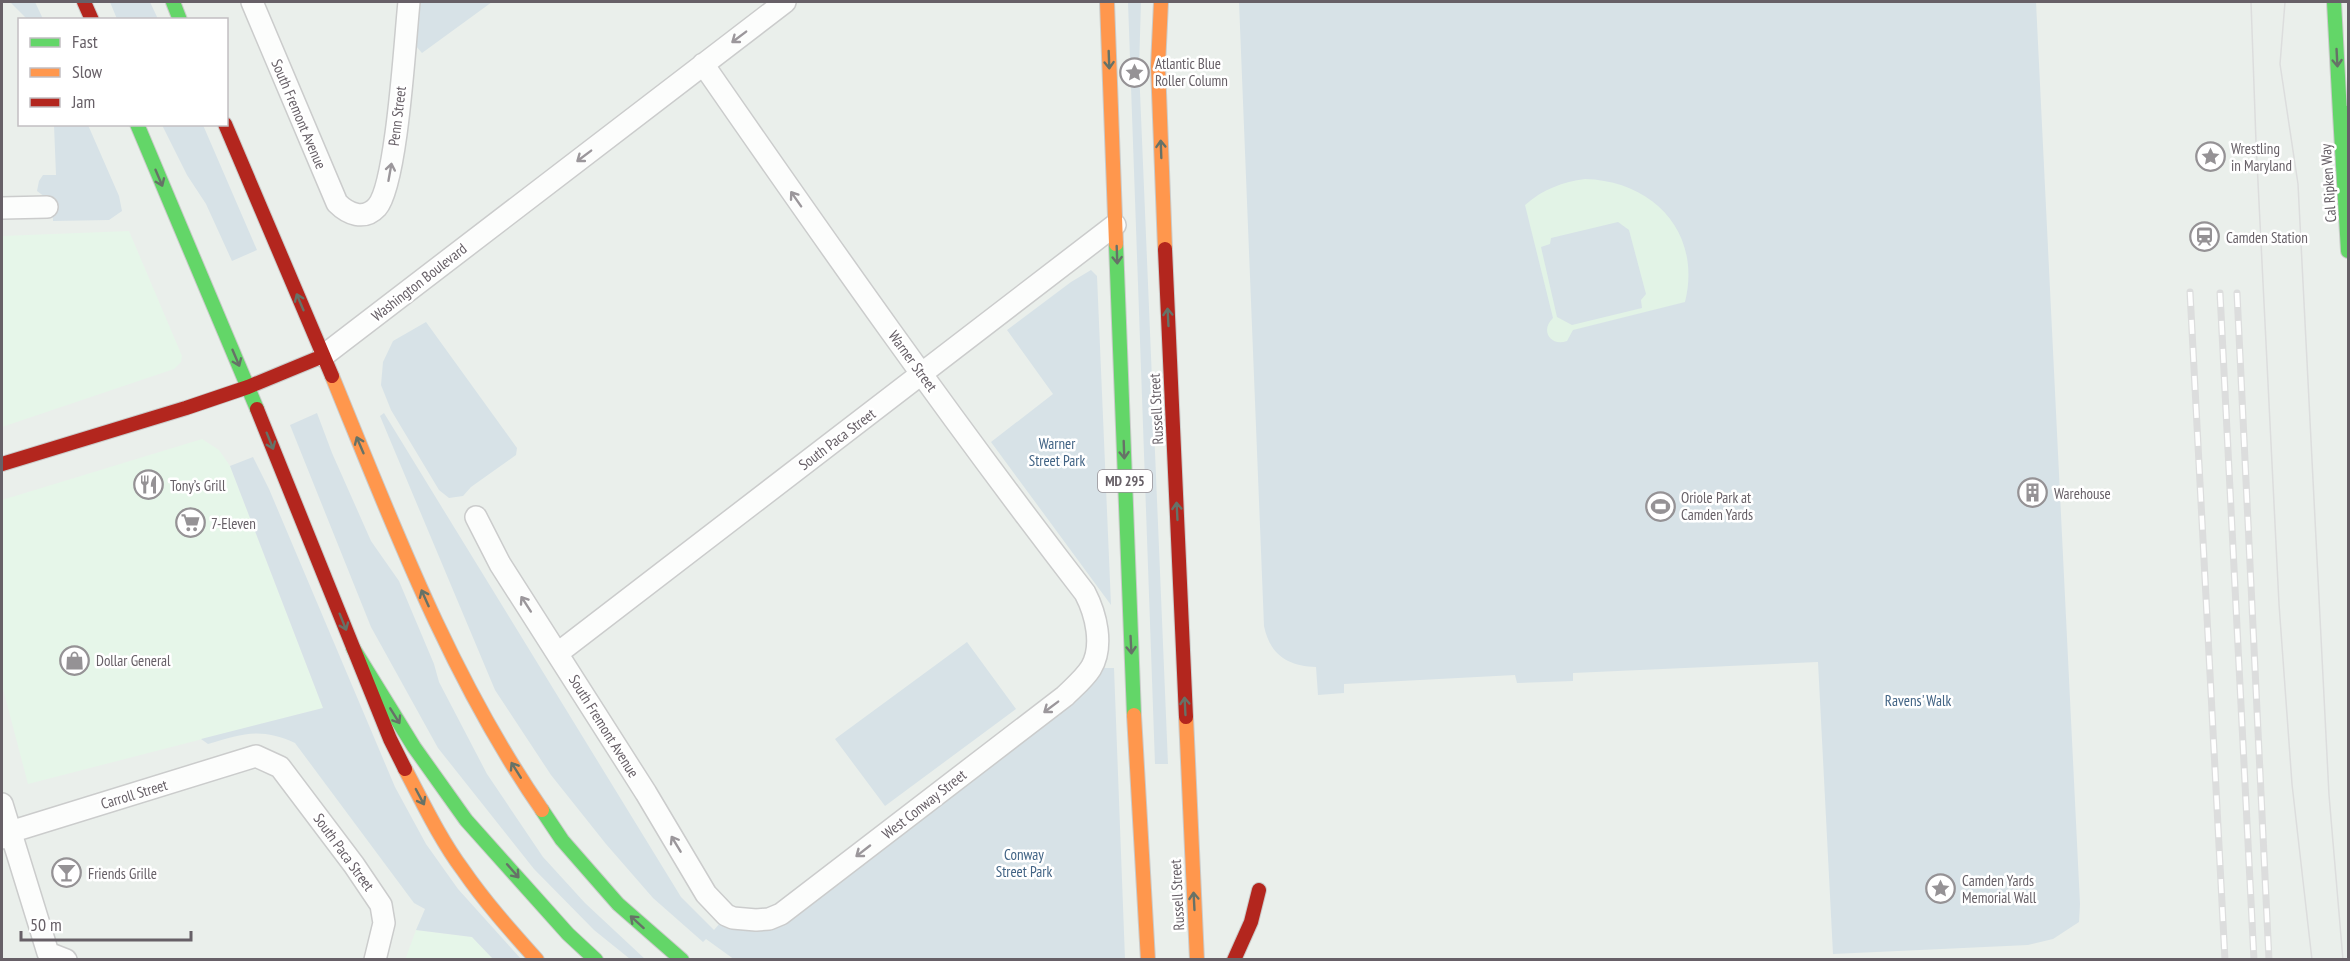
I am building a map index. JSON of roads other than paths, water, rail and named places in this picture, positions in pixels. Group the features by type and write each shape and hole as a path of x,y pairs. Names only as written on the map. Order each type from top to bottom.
{"main road":[{"path":"84,2 91,18"},
{"path":"173,2 179,18"},
{"name":"Russell Street","path":"1107,2 1130,634 1148,960"},
{"name":"Russell Street","path":"1161,2 1158,66 1163,207 1197,960"},
{"name":"Cal Ripken Way","path":"2334,2 2344,113 2349,251"},
{"path":"137,126 248,387 390,739 461,868 495,914 537,960"},
{"path":"226,126 425,600 495,737 540,810 584,868 623,909 682,960"},
{"name":"Washington Boulevard","path":"2,464 186,408 248,387 323,356"},
{"path":"353,648 414,747 466,820 568,934 596,960"},
{"path":"1234,960 1251,922 1258,890"}],"street":[{"name":"South Fremont Avenue","path":"252,2 337,203 346,212 358,215"},
{"name":"Penn Street","path":"358,215 369,213 377,207 389,178 409,2"},
{"name":"Washington Boulevard","path":"323,356 786,2"},
{"name":"Warner Street","path":"703,64 830,247 1016,504 1085,593 1091,604 1096,623 1096,655 1092,666"},
{"path":"2,208 47,207"},
{"name":"South Paca Street","path":"558,653 1116,225"},
{"name":"South Fremont Avenue","path":"476,517 500,564 558,653 706,894 726,915 744,919"},
{"name":"West Conway Street","path":"744,919 769,919 781,914 1065,696 1082,680 1092,666"},
{"name":"Carroll Street","path":"6,835 256,756 267,760"},
{"name":"South Paca Street","path":"267,760 280,767 354,865 381,905 384,923 375,960"},
{"path":"2,804 6,835 55,957"}],"tram line":[{"path":"2251,2 2279,604 2292,784 2312,960"},
{"path":"2285,2 2280,64 2298,184 2329,795 2343,960"}],"railway":[{"path":"2190,292 2225,960"},
{"path":"2220,293 2254,960"},
{"path":"2237,293 2269,960"}],"place":[{"name":"Atlantic Blue Roller Column","path":"1134,72"},
{"name":"Wrestling in Maryland","path":"2210,157"},
{"name":"Camden Station","path":"2205,237"},
{"name":"Tony’s Grill","path":"149,485"},
{"name":"Warehouse","path":"2033,493"},
{"name":"Oriole Park at Camden Yards","path":"1660,506"},
{"name":"7-Eleven","path":"190,523"},
{"name":"Dollar General","path":"75,660"},
{"name":"Friends Grille","path":"67,873"},
{"name":"Camden Yards Memorial Wall","path":"1941,889"}],"park label":[{"name":"Warner Street Park","path":"1057,452"},
{"name":"Ravens' Walk","path":"1918,700"},
{"name":"Conway Street Park","path":"1024,862"}]}
